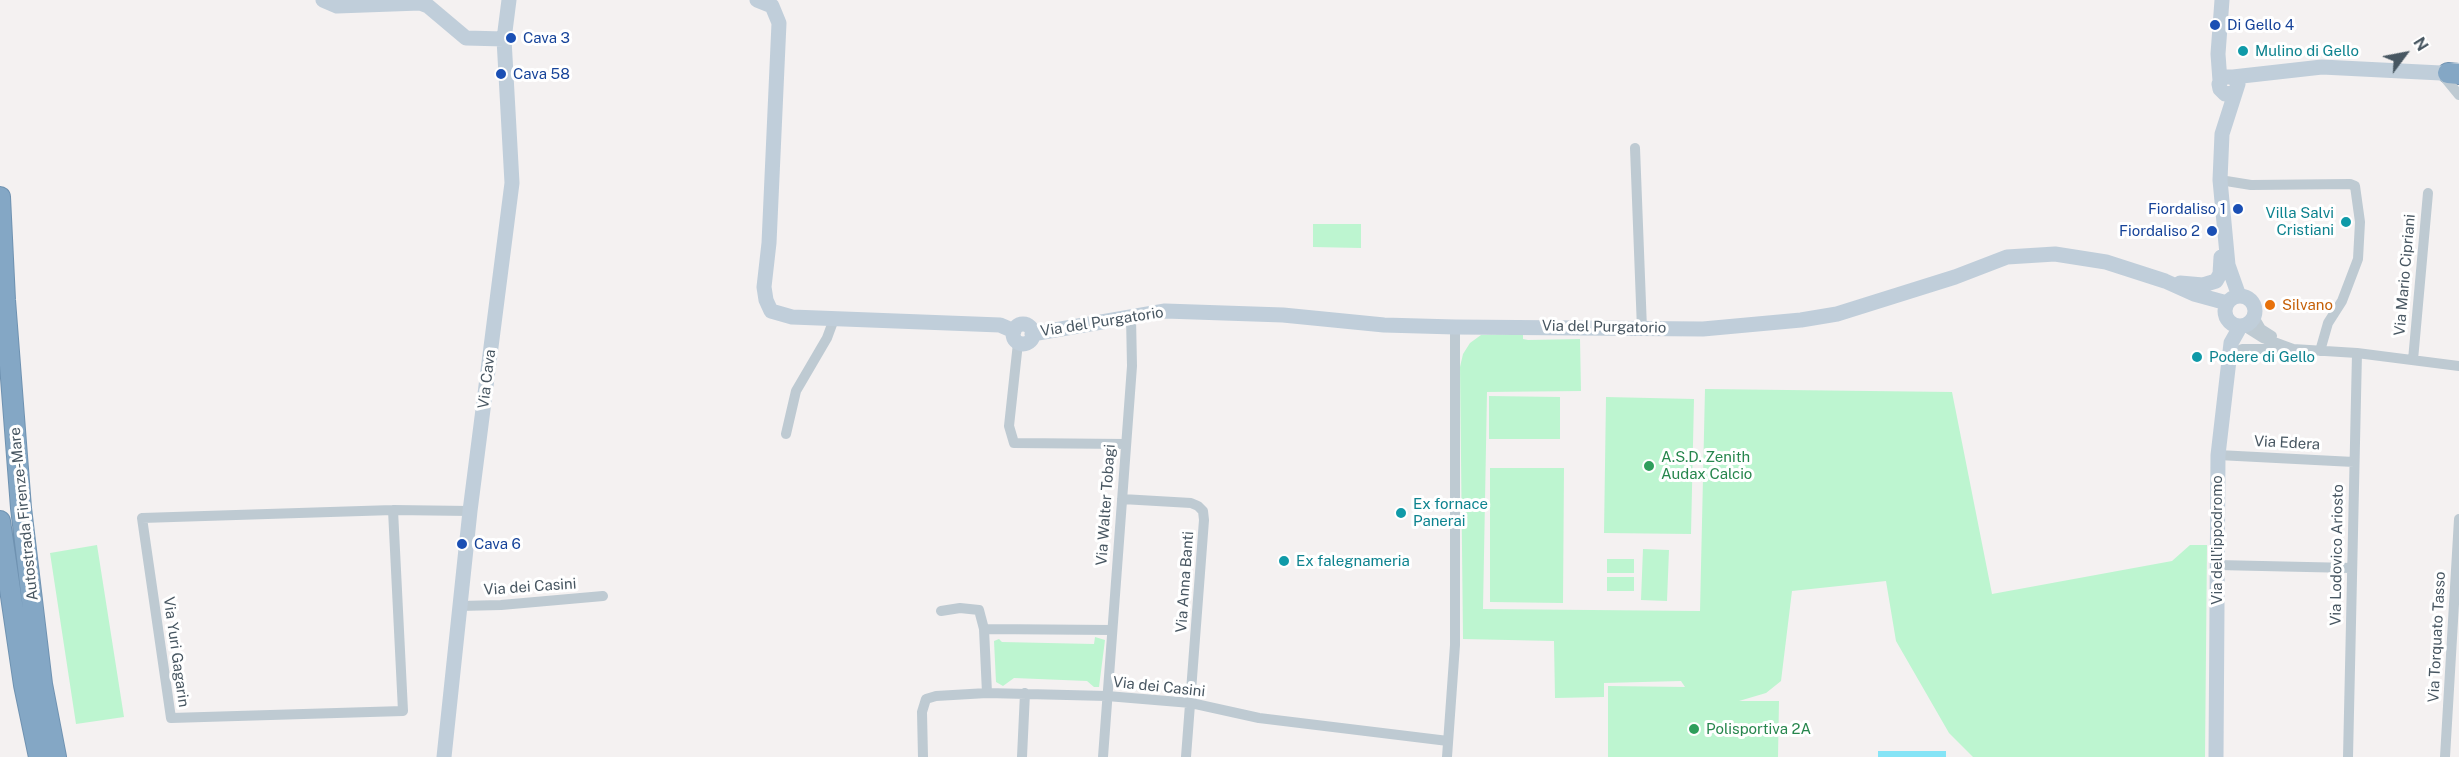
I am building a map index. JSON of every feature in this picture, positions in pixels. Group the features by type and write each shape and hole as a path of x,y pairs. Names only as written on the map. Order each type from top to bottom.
{"highway":[{"name":"Autostrada Firenze-Mare","path":"0,197 4,300 21,508 42,684 56,757"},
{"name":"Autostrada Firenze-Mare","path":"0,521 24,685 39,757"}],"street":[{"path":"323,0 337,6 420,3 428,6 466,38 504,39"},
{"name":"Via Cava","path":"444,757 470,511 512,183 504,39 509,0"},
{"path":"757,0 772,6 779,23 769,243 764,286 766,300 771,311 781,315 834,319 1000,325 1016,337 1009,426 1014,443 1126,444"},
{"path":"2222,0 2218,54 2229,84 2219,115 2222,134 2220,180 2223,230 2229,272 2231,324 2246,323 2263,338 2293,349"},
{"path":"2424,70 2449,65 2453,70 2459,95"},
{"path":"2229,84 2322,67 2453,70"},
{"path":"1635,148 1641,328"},
{"path":"2220,180 2251,185 2350,184 2355,186 2360,222 2358,259 2342,301 2328,323 2320,351"},
{"name":"Via Mario Cipriani","path":"2413,360 2428,193"},
{"path":"2165,281 2198,285 2214,283 2219,277 2223,230"},
{"name":"Via del Purgatorio","path":"1016,337 1017,326 1026,325 1032,334 1165,311 1243,313 1384,325 1703,328 1801,320 1837,314 1955,277 2007,257 2055,254 2106,262 2165,281"},
{"path":"2222,254 2230,303"},
{"path":"2165,281 2194,294 2230,303 2247,298 2253,304 2246,323"},
{"name":"Via Walter Tobagi","path":"1103,757 1132,366 1131,316"},
{"path":"786,434 796,391 809,365 827,338 834,319"},
{"name":"Via dell'ippodromo","path":"2216,757 2218,455 2232,340 2246,323"},
{"path":"1447,757 1455,645 1455,327"},
{"path":"2229,363 2235,352 2242,349 2293,349 2357,353 2458,364"},
{"name":"Via Lodovico Ariosto","path":"2348,757 2357,353"},
{"name":"Via Edera","path":"2218,455 2354,462"},
{"name":"Via Anna Banti","path":"1122,499 1191,503 1203,511 1191,703"},
{"name":"Via Yuri Gagarin","path":"393,510 403,711 171,718 142,518 393,510 470,511"},
{"name":"Via Torquato Tasso","path":"2445,757 2459,519"},
{"path":"2217,565 2352,568"},
{"name":"Via dei Casini","path":"460,606 501,605 603,596"},
{"path":"941,611 960,608 980,610 984,629 987,693"},
{"path":"984,629 1112,630"},
{"name":"Via dei Casini","path":"923,757 922,712 926,699 936,696 987,693 1107,696 1191,703 1259,718 1448,741"},
{"path":"1022,757 1025,693"},
{"path":"1186,757 1191,703"}],"green space":[{"path":"1313,224 1361,224 1361,248 1313,247"},
{"path":"1523,334 1523,339 1528,340 1580,339 1581,391 1487,392 1483,609 1700,611 1705,389 1952,392 1992,594 2172,561 2190,545 2207,545 2205,757 1973,757 1949,733 1896,641 1886,581 1792,591 1781,681 1766,693 1739,701 1779,701 1778,757 1608,757 1608,686 1685,687 1681,681 1604,683 1604,697 1555,698 1554,641 1463,639 1460,367 1463,354 1470,343 1481,335"},
{"path":"1489,396 1560,397 1560,439 1489,439"},
{"name":"A.S.D. Zenith Audax Calcio","path":"1606,397 1694,399 1691,534 1604,533"},
{"path":"1490,468 1564,468 1563,603 1490,602"},
{"path":"97,545 124,717 76,724 50,553"},
{"path":"1643,549 1669,550 1667,601 1641,600"},
{"path":"1607,559 1634,559 1634,573 1607,573"},
{"path":"1607,577 1634,577 1634,591 1607,591"},
{"path":"1095,637 1105,640 1099,687 1094,687 1087,681 1014,678 1003,686 996,682 994,641 999,639 1002,642 1094,644"}],"water":[{"path":"1878,751 1946,751 1946,757 1878,757"}],"place":[{"name":"Di Gello 4","path":"2215,25"},
{"name":"Cava 3","path":"511,38"},
{"name":"Mulino di Gello","path":"2243,51"},
{"name":"Cava 58","path":"501,74"},
{"name":"Fiordaliso 1","path":"2238,209"},
{"name":"Villa Salvi Cristiani","path":"2346,222"},
{"name":"Fiordaliso 2","path":"2212,231"},
{"name":"Silvano","path":"2270,305"},
{"name":"Podere di Gello","path":"2197,357"},
{"name":"A.S.D. Zenith Audax Calcio","path":"1649,466"},
{"name":"Ex fornace Panerai","path":"1401,513"},
{"name":"Cava 6","path":"462,544"},
{"name":"Ex falegnameria","path":"1284,561"},
{"name":"Polisportiva 2A","path":"1694,729"}]}
